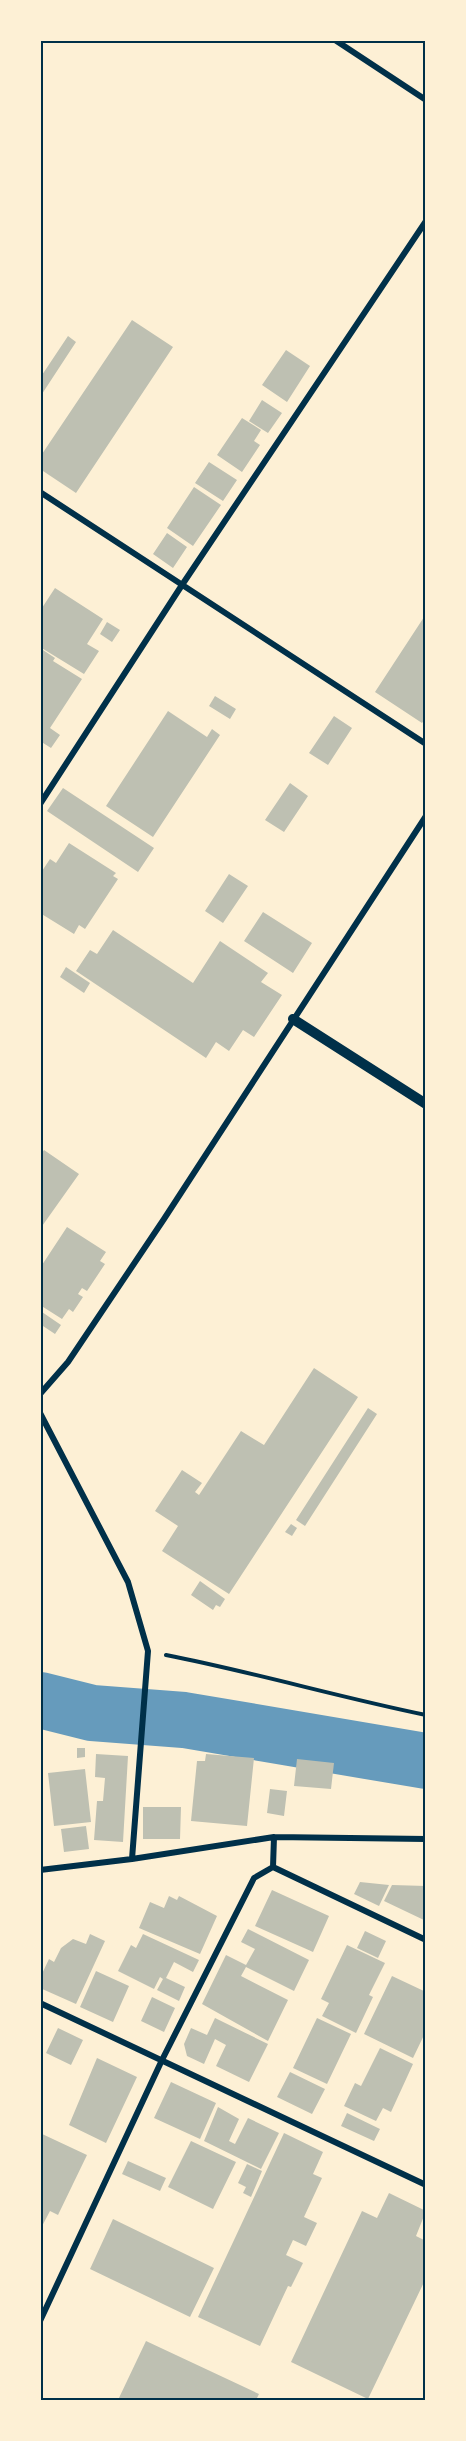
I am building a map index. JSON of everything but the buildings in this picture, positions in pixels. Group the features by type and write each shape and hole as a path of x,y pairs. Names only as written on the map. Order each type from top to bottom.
{"street":[{"path":"335,40 426,100"},
{"path":"40,804 182,585 426,222"},
{"path":"40,492 426,744"},
{"path":"40,1394 68,1362 426,816"},
{"path":"293,1019 426,1104"},
{"path":"40,1413 128,1582 148,1651 132,1859"},
{"path":"273,1867 274,1836"},
{"path":"40,1869 132,1859 274,1836 426,1839"},
{"path":"273,1867 426,1940"},
{"path":"40,2321 162,2060 254,1878 273,1867"},
{"path":"40,2003 426,2185"}],"path":[{"path":"148,1651 237,1669 339,1698 426,1715"}],"waterway":[{"path":"40,1700 92,1713 184,1720 426,1761"}]}
